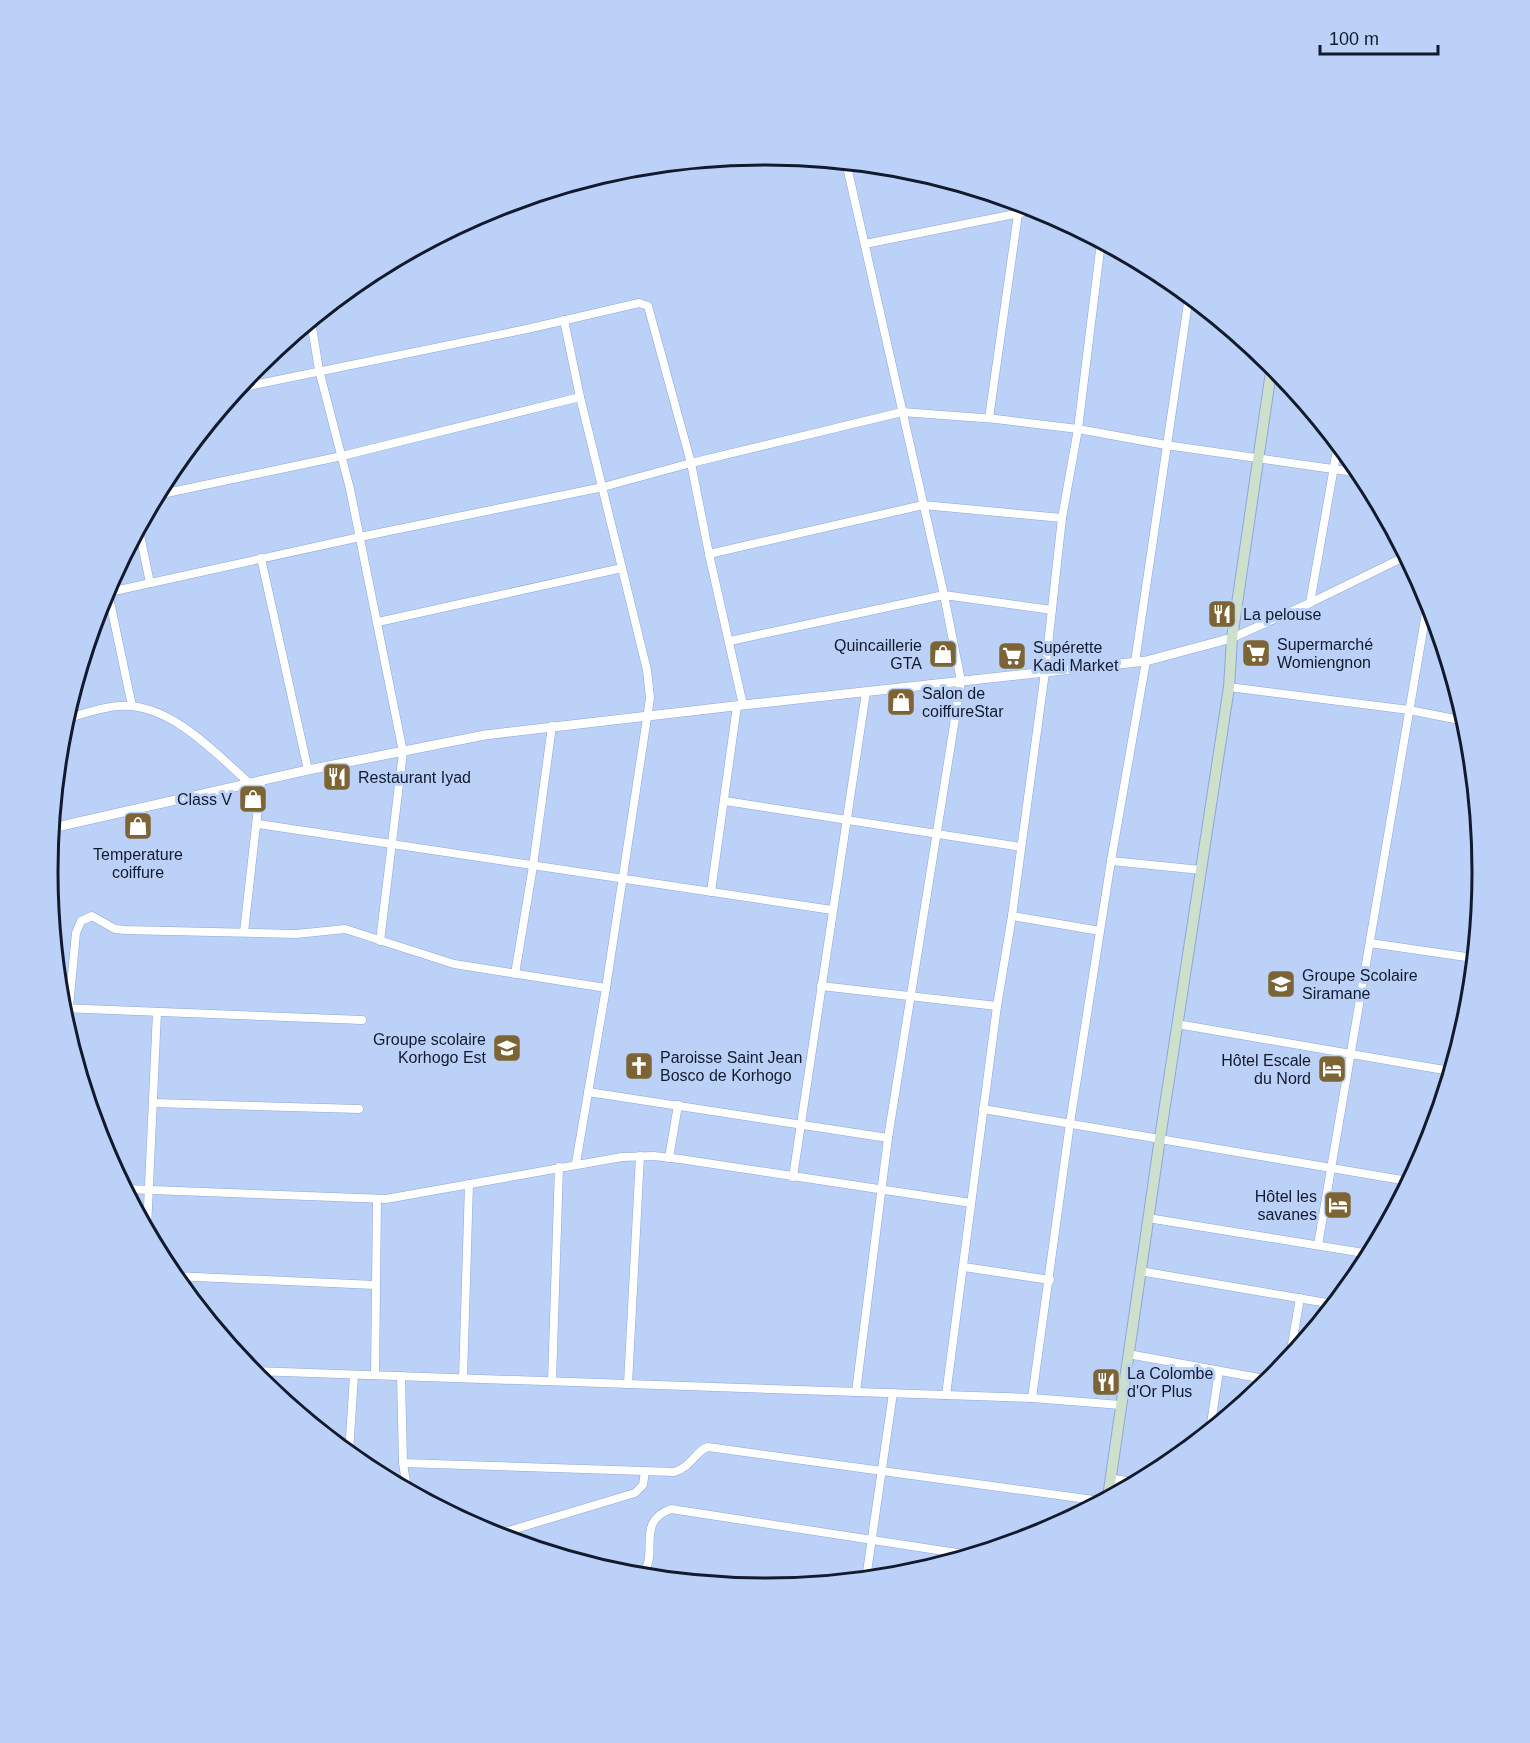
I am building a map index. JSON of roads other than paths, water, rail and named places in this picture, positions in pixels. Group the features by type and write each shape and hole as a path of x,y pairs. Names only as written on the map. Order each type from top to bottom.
{"main road":[{"path":"1109,1488 1229,687 1232,638 1270,378"}],"street":[{"path":"848,170 944,595 961,681 888,1138 856,1392"},
{"path":"865,244 1018,214 989,418"},
{"path":"946,1395 997,1005 1012,916 1045,672 1062,518 1078,429 1100,250"},
{"path":"254,385 639,303 648,306 691,463 709,554 730,641 740,705 711,892"},
{"path":"1135,662 1188,306"},
{"path":"564,320 580,397 647,670 650,698 606,988 576,1163"},
{"path":"312,329 319,370 342,456 360,537 404,752 380,941"},
{"path":"169,492 342,456 580,397"},
{"path":"117,591 261,558 603,487 691,463 902,412 989,418 1078,429 1166,445 1346,470"},
{"path":"1310,603 1336,456"},
{"path":"709,554 923,505 1062,518"},
{"path":"141,540 150,583"},
{"path":"261,558 308,770"},
{"path":"60,826 308,770 484,735 1146,661 1232,638 1399,559"},
{"path":"378,622 622,568"},
{"path":"730,641 944,595 1052,610"},
{"path":"110,606 132,706"},
{"path":"1318,1245 1425,619"},
{"path":"1032,1398 1070,1123 1111,861 1146,661"},
{"path":"1229,687 1408,710 1454,719"},
{"path":"793,1177 866,692"},
{"path":"76,716 111,707 132,706 157,713 193,734 250,784"},
{"path":"515,974 533,866 552,726"},
{"path":"244,932 258,824 261,781"},
{"path":"725,801 1020,847"},
{"path":"258,824 622,880 832,909"},
{"path":"1111,861 1201,870"},
{"path":"68,985 77,927 86,917 92,916 115,929 125,930 296,934 345,929 454,964 606,988"},
{"path":"1012,916 1100,931"},
{"path":"1370,943 1466,957"},
{"path":"822,986 997,1005"},
{"path":"72,1008 362,1020"},
{"path":"148,1215 157,1012"},
{"path":"1177,1024 1442,1070"},
{"path":"588,1092 888,1138"},
{"path":"154,1103 359,1108"},
{"path":"669,1158 678,1105"},
{"path":"983,1109 1401,1181"},
{"path":"134,1190 396,1198 576,1163 640,1156 669,1158 971,1203"},
{"path":"628,1384 640,1156"},
{"path":"552,1381 559,1167"},
{"path":"463,1378 469,1184"},
{"path":"375,1375 377,1199"},
{"path":"1148,1218 1360,1252"},
{"path":"964,1267 1050,1280"},
{"path":"1140,1271 1325,1303"},
{"path":"187,1277 375,1285"},
{"path":"1293,1341 1300,1298"},
{"path":"1128,1354 1258,1378"},
{"path":"1212,1419 1219,1371"},
{"path":"268,1372 1032,1398 1121,1405"},
{"path":"350,1443 354,1375"},
{"path":"401,1376 405,1479"},
{"path":"867,1570 892,1393"},
{"path":"403,1463 674,1472 684,1469 704,1448 708,1447 882,1469 1088,1499"},
{"path":"511,1530 635,1493 643,1485 645,1471"},
{"path":"1110,1479 1122,1481"},
{"path":"648,1568 650,1528 662,1512 671,1509 953,1553"}],"place":[{"name":"La pelouse","path":"1222,614"},
{"name":"Supermarché Womiengnon","path":"1256,653"},
{"name":"Quincaillerie GTA","path":"943,654"},
{"name":"Supérette Kadi Market","path":"1012,656"},
{"name":"Salon de coiffureStar","path":"901,702"},
{"name":"Restaurant Iyad","path":"337,777"},
{"name":"Class V","path":"253,799"},
{"name":"Temperature coiffure","path":"138,826"},
{"name":"Groupe Scolaire Siramane","path":"1281,984"},
{"name":"Groupe scolaire Korhogo Est","path":"507,1048"},
{"name":"Paroisse Saint Jean Bosco de Korhogo","path":"639,1066"},
{"name":"Hôtel Escale du Nord","path":"1332,1069"},
{"name":"Hôtel les savanes","path":"1338,1205"},
{"name":"La Colombe d'Or Plus","path":"1106,1382"}]}
